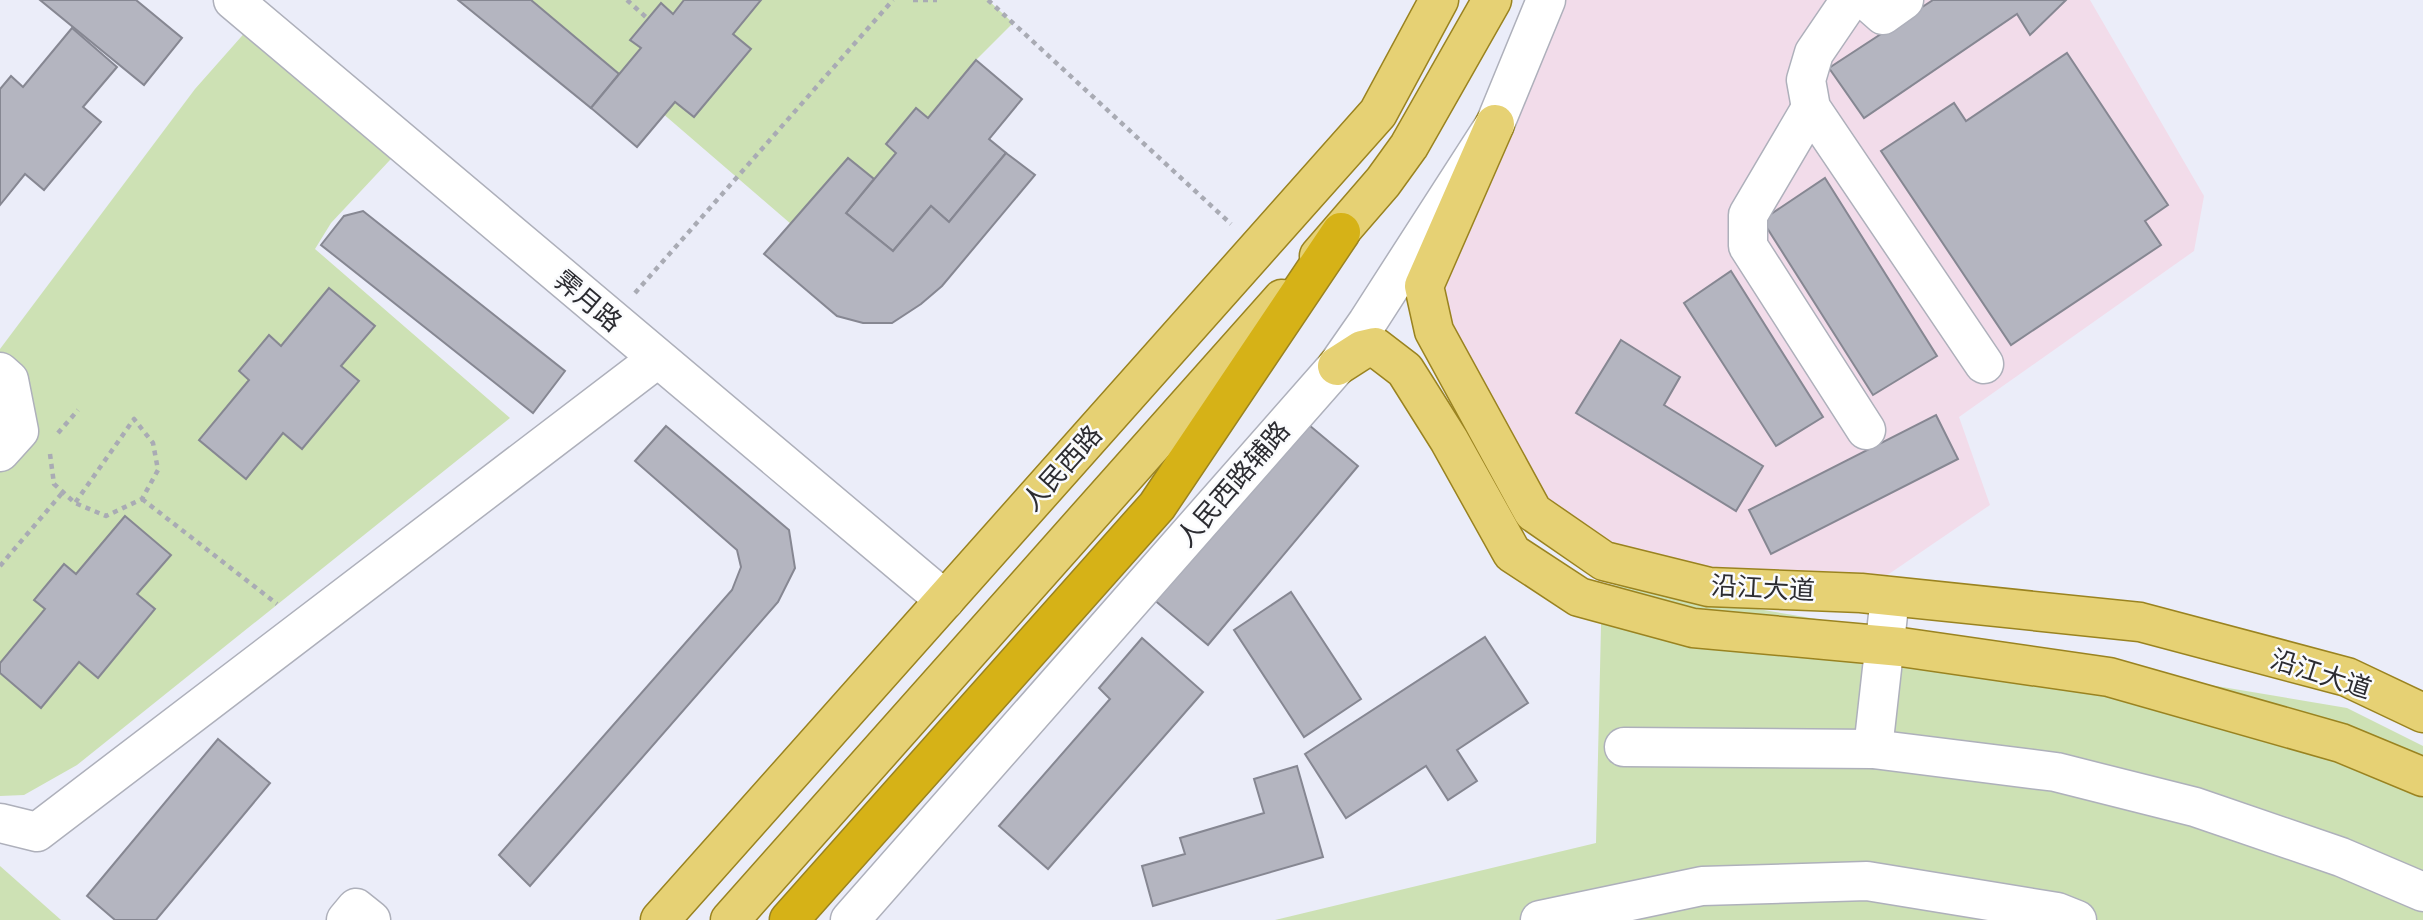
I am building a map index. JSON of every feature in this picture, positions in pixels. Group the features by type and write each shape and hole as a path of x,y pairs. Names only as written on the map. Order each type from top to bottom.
{"highway":[{"path":"789,920 1157,506 1341,232"}],"main road":[{"name":"人民西路","path":"660,920 1378,113 1439,0"},
{"name":"人民西路","path":"730,920 1383,182 1409,146 1492,0"},
{"name":"沿江大道","path":"1495,124 1424,286 1434,331 1533,512 1604,561 1709,587 1861,593 2140,622 2347,677 2423,713"},
{"name":"沿江大道","path":"1337,366 1362,350 1375,347 1405,370 1449,440 1512,553 1579,597 1693,628 1883,645 2109,677 2341,743 2423,777"}],"street":[{"name":"霁月路","path":"233,0 945,600"},
{"name":"人民西路辅路","path":"850,920 1337,366 1495,124 1546,0"},
{"path":"1850,0 1814,53 1805,80 1811,108 1984,364"},
{"path":"1866,0 1883,15 1904,0"},
{"path":"1811,108 1748,215 1748,246 1866,430"},
{"path":"0,823 37,832 657,359"},
{"path":"0,372 9,380 19,431 0,452"},
{"path":"1873,749 1890,597"},
{"path":"1624,747 1873,749 2056,772 2195,807 2341,858 2423,892"},
{"path":"1540,920 1702,886 1867,881 2057,912 2077,920"},
{"path":"346,920 356,908 371,920"}],"path":[{"path":"627,0 648,19"},
{"path":"611,320 892,0"},
{"path":"913,0 937,0"},
{"path":"988,0 1257,248"},
{"path":"75,503 134,419 153,443 158,470 142,499 106,516 75,503 54,484 49,457 58,432 78,410"},
{"path":"0,566 63,492"},
{"path":"142,499 306,626"}],"shaded area":[{"path":"1546,0 2090,0 2204,196 2194,251 1959,417 1990,505 1861,593 1709,587 1533,512 1424,286"}],"green space":[{"path":"531,0 988,0 1013,23 976,60 928,118 915,108 886,144 896,153 874,179 848,158 791,224"},
{"path":"256,20 404,145 331,223 315,249 510,418 77,765 24,795 0,796 0,349 195,89"},
{"path":"1602,583 2347,708 2423,746 2423,920 1275,920 1596,843"},
{"path":"0,866 61,920 0,920"}],"building":[{"path":"40,0 136,0 182,38 144,85"},
{"path":"458,0 531,0 619,74 591,108"},
{"path":"684,0 761,0 733,34 751,49 694,117 675,102 637,147 591,108 641,48 630,40 661,3 673,14"},
{"path":"1933,0 2066,0 2030,35 2017,14 1864,118 1829,68"},
{"path":"72,28 117,67 83,107 101,122 44,190 25,174 0,205 0,89 11,76 23,87"},
{"path":"2067,53 2168,205 2145,221 2161,245 2011,345 1881,151 1954,103 1966,121"},
{"path":"976,60 1022,99 989,139 1006,153 949,222 931,206 893,251 846,213 896,153 886,144 916,108 928,118"},
{"path":"1006,153 1035,175 942,286 892,323 863,323 837,316 764,254 848,158 874,179 846,213 893,251 931,206 949,222"},
{"path":"1825,178 1937,356 1873,395 1762,220"},
{"path":"363,211 565,371 533,413 321,245 344,216"},
{"path":"1731,271 1823,417 1776,446 1684,303"},
{"path":"329,288 375,326 341,366 359,381 302,449 283,433 246,479 199,440 249,380 239,371 269,335 281,346"},
{"path":"1621,340 1680,377 1664,405 1763,466 1736,511 1576,413"},
{"path":"1936,415 1958,459 1771,554 1749,510"},
{"path":"1303,420 1358,466 1208,645 1153,599"},
{"path":"666,426 789,530 795,568 778,602 530,886 499,855 732,590 741,567 737,550 635,461"},
{"path":"125,516 171,555 137,594 155,609 98,678 79,662 41,708 0,673 0,663 45,609 34,600 64,564 76,574"},
{"path":"1291,592 1361,699 1304,737 1234,630"},
{"path":"1485,637 1528,703 1457,750 1477,781 1448,800 1426,766 1346,818 1305,754"},
{"path":"1142,638 1203,692 1048,869 999,826 1110,699 1099,688"},
{"path":"218,739 270,783 156,920 115,920 87,896"},
{"path":"1297,766 1323,857 1153,906 1142,866 1185,854 1180,838 1264,813 1254,779"}]}
